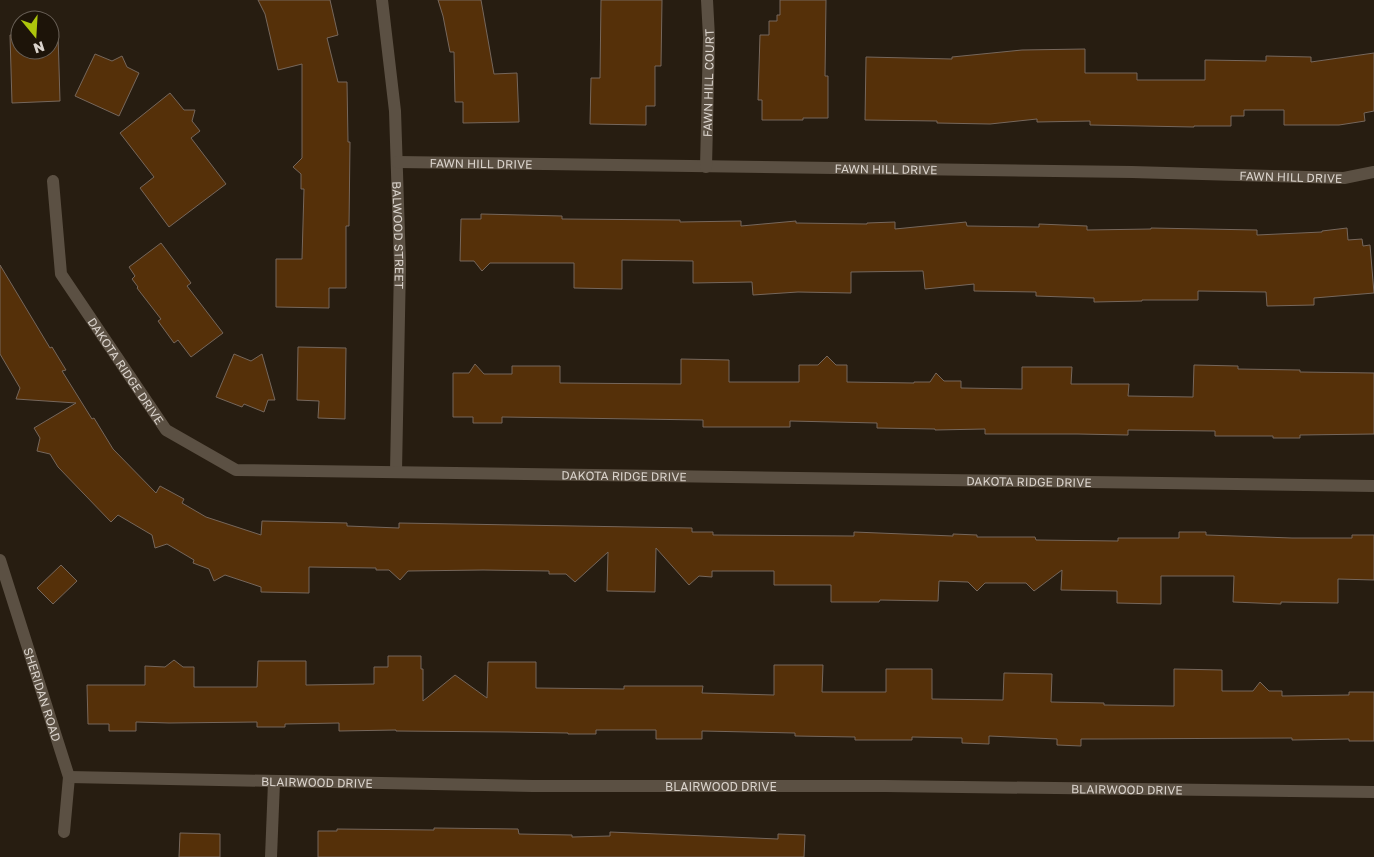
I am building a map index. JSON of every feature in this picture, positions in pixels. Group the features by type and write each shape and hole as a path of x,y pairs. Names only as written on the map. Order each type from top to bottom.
{"street":[{"name":"BALWOOD STREET","path":"382,0 396,111 400,266 396,471"},
{"name":"FAWN HILL COURT","path":"706,167 709,37 707,0"},
{"name":"FAWN HILL DRIVE","path":"397,162 1132,172 1344,178 1374,172"},
{"name":"DAKOTA RIDGE DRIVE","path":"53,181 61,274 166,430 236,470 1374,486"},
{"name":"SHERIDAN ROAD","path":"0,560 69,777 64,832"},
{"name":"BLAIRWOOD DRIVE","path":"69,777 534,786 885,786 1374,792"},
{"path":"271,857 274,782"}],"building":[{"path":"258,0 330,0 338,35 327,38 338,82 347,82 348,142 350,142 349,226 346,226 346,288 329,288 329,308 276,307 276,259 302,259 304,189 301,189 301,174 293,167 302,158 302,64 278,70 265,14"},
{"path":"438,0 481,0 494,74 517,73 519,122 463,123 463,102 455,102 454,52 450,52"},
{"path":"601,0 662,0 661,66 655,66 655,106 646,106 646,125 590,124 591,78 600,78"},
{"path":"780,0 826,0 825,76 828,76 828,118 762,120 762,100 758,100 760,35 769,35 769,21 777,21 777,15 780,15"},
{"path":"1085,49 1085,73 1137,73 1137,80 1205,80 1205,60 1266,61 1266,56 1311,57 1311,62 1374,53 1374,111 1364,113 1365,121 1339,125 1284,125 1284,110 1244,110 1244,116 1231,116 1231,126 1194,127 1090,125 1090,121 1037,122 1037,119 990,124 865,120 866,57 952,59 952,57 1022,50"},
{"path":"95,54 112,61 122,56 127,67 139,73 119,116 75,96"},
{"path":"11,60 59,60 60,101 12,103"},
{"path":"170,93 184,110 195,110 192,121 200,131 191,138 226,184 169,227 140,188 154,177 120,133"},
{"path":"481,214 562,216 562,219 680,220 680,222 741,221 741,226 796,221 796,223 867,224 895,222 895,229 966,222 967,226 1039,227 1039,224 1087,226 1087,230 1151,228 1257,230 1257,235 1322,232 1347,228 1348,240 1362,239 1363,246 1370,245 1374,293 1314,298 1314,305 1267,306 1266,292 1198,291 1198,300 1094,302 1094,298 1036,296 1036,292 974,291 974,284 925,289 923,271 851,272 851,293 798,292 753,295 752,282 693,283 693,261 622,260 622,289 574,288 574,263 490,263 482,271 474,261 460,261 461,219 481,219"},
{"path":"161,243 191,283 187,286 223,333 191,357 178,340 174,343 158,321 161,319 132,279 135,276 129,267"},
{"path":"0,265 50,348 52,347 66,370 62,371 113,449 156,493 160,486 184,499 182,503 206,517 261,535 262,521 347,523 347,526 399,528 399,523 692,528 692,532 713,532 713,535 854,536 854,532 953,536 953,534 977,535 977,537 1035,537 1036,540 1118,541 1118,538 1179,538 1179,532 1206,532 1206,535 1292,538 1352,538 1352,535 1374,535 1374,580 1338,579 1338,603 1281,602 1281,604 1233,602 1234,576 1161,576 1161,604 1117,603 1117,591 1061,590 1062,570 1034,591 1026,583 985,583 977,591 968,582 939,581 938,601 880,600 879,602 831,602 831,585 774,585 774,571 712,571 712,577 699,576 689,585 656,548 655,592 607,591 608,552 575,582 566,574 549,574 549,571 408,571 400,580 389,570 376,570 376,568 309,567 309,593 261,592 261,587 225,575 214,581 209,569 193,563 194,560 167,544 155,548 152,535 118,515 111,522 58,467 50,454 37,451 40,438 34,428 76,403 16,399 20,388 0,354"},
{"path":"298,347 346,348 345,419 318,418 319,401 297,400"},
{"path":"234,354 251,361 262,354 275,400 268,400 264,412 244,404 242,407 216,397"},
{"path":"827,356 836,365 847,365 847,382 930,382 936,373 944,381 961,381 961,388 1022,389 1022,367 1072,367 1071,384 1129,384 1128,396 1193,397 1194,365 1238,366 1238,369 1300,370 1300,372 1374,373 1374,434 1300,435 1300,438 1273,438 1273,436 1215,436 1215,431 1128,430 1128,435 985,434 985,429 877,428 877,423 790,421 790,427 703,427 703,420 502,417 502,423 473,423 473,417 453,417 453,373 469,373 475,364 484,374 512,374 512,366 560,366 560,383 681,384 681,359 729,360 729,382 799,382 799,365 818,365"},
{"path":"61,565 77,581 53,604 37,588"},
{"path":"388,656 421,656 423,701 455,675 487,698 488,662 536,662 536,688 624,689 624,686 703,686 702,693 774,695 774,665 823,665 822,692 886,692 886,669 932,669 932,699 1003,700 1004,673 1052,674 1051,702 1174,706 1174,669 1222,670 1222,691 1253,691 1260,682 1269,691 1282,691 1282,696 1349,695 1349,692 1374,692 1374,741 1349,741 1349,739 1292,740 1292,738 1081,739 1081,746 1057,745 1057,739 989,736 989,744 962,743 962,738 912,737 912,740 855,740 855,737 795,736 795,733 702,731 702,739 656,739 656,730 596,730 596,734 396,730 339,731 339,723 285,724 285,727 257,727 257,722 136,722 136,731 109,731 109,724 88,724 87,685 145,685 145,666 165,667 174,660 183,667 194,667 194,687 257,687 258,661 306,661 306,685 374,684 374,667 388,667"},
{"path":"434,828 518,829 519,834 572,835 572,837 610,836 610,832 778,839 778,834 805,835 804,857 318,857 318,831 337,831 337,829 434,830"},
{"path":"180,833 220,834 220,857 179,857"}]}
